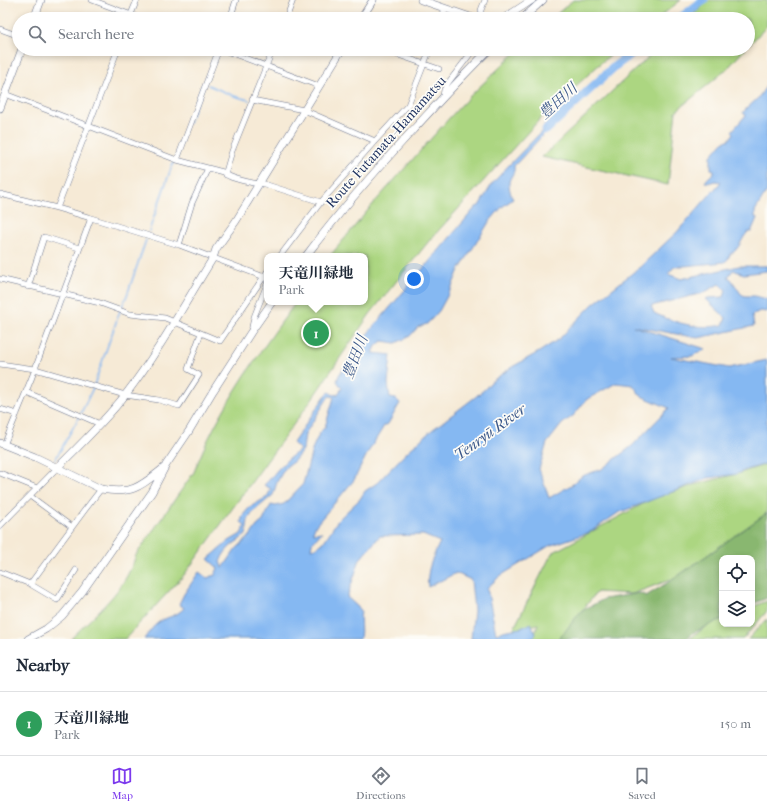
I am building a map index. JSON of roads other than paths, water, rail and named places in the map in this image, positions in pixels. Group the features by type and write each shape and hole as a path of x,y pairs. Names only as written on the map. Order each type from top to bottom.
{"main road":[{"path":"37,12 41,0"},
{"path":"366,12 374,0"},
{"path":"421,0 456,12"},
{"path":"514,12 532,0"},
{"path":"530,12 543,0"},
{"path":"0,108 19,56"},
{"path":"57,468 100,424 125,395 146,366 213,258 216,249 236,220 338,56"},
{"name":"Route Futamata-Hamamatsu","path":"308,253 360,189 443,97 483,56"},
{"path":"28,639 46,629 62,616 82,592 152,492 166,465 189,431 212,391 270,305"},
{"path":"2,444 57,468 101,490 124,492 137,488 166,465"}],"street":[{"path":"92,0 119,12"},
{"path":"132,12 137,0"},
{"path":"232,12 236,0"},
{"path":"289,12 293,0"},
{"path":"481,12 485,0"},
{"path":"444,12 445,8"},
{"path":"0,29 12,33"},
{"path":"57,208 115,56"},
{"path":"177,160 217,56"},
{"path":"239,56 319,86"},
{"path":"225,175 232,151 270,56"},
{"path":"401,56 439,69"},
{"path":"282,253 321,202 408,105 427,56"},
{"path":"443,97 444,90 448,83 469,56"},
{"path":"5,94 177,160 223,172 225,175 258,184 261,183 321,202"},
{"path":"252,100 304,110 375,141"},
{"path":"179,245 192,204 208,168"},
{"path":"0,194 91,218 179,245 213,258 264,274"},
{"path":"2,444 26,392 91,218"},
{"path":"28,287 44,237 79,248"},
{"path":"1,281 100,304 130,314 165,318 220,341 264,275"},
{"path":"251,332 254,317 264,292"},
{"path":"0,364 35,369 125,395 159,400 179,406 199,375 188,369 201,333"},
{"path":"26,392 100,424"},
{"path":"0,409 17,414"},
{"path":"0,526 57,468"},
{"path":"0,473 37,488"},
{"path":"30,584 101,490"},
{"path":"30,496 72,527"},
{"path":"0,572 30,584 57,600 76,570"}],"water":[{"name":"Tenryū River","path":"767,85 767,191 755,211 755,217 757,218 751,232 748,232 736,250 730,254 725,262 674,267 668,274 681,279 739,266 767,266 767,271 744,274 733,270 728,277 741,294 745,296 755,296 767,299 767,312 760,311 752,315 754,326 698,338 633,326 706,349 692,356 671,357 729,368 767,360 767,464 748,469 737,474 708,478 618,513 590,532 549,546 500,576 487,588 496,634 531,623 536,634 532,639 471,639 474,610 471,580 456,573 428,587 429,569 440,542 423,535 380,536 360,559 347,597 361,610 360,639 144,639 162,620 178,613 184,608 179,604 199,572 207,578 215,575 218,568 208,559 229,541 241,534 245,525 241,522 243,515 250,507 267,497 271,489 264,485 289,458 300,450 293,443 325,396 329,392 334,395 338,394 342,388 337,381 339,375 363,339 476,207 479,206 492,184 552,121 555,122 514,166 514,171 509,182 513,199 502,207 489,222 458,272 439,311 427,324 418,327 410,336 396,343 382,341 376,346 373,353 391,355 388,383 390,398 396,399 400,403 388,424 384,426 367,454 354,480 316,525 313,531 314,533 322,532 312,543 311,549 323,543 338,520 360,499 365,491 377,483 407,452 432,430 474,398 491,382 512,367 559,339 592,305 640,267 677,232 721,182 705,182 714,173 714,170 711,169 711,156 723,142 730,139 734,133 732,131 746,115 743,113 745,110 758,98","holes":["719,284 726,290 724,297 706,299 726,318 723,325 705,327 679,323 654,313 651,306 703,293","616,383 633,385 641,396 669,408 632,446 602,469 582,476 573,484 549,498 539,469 547,443 562,424 574,415 586,400","329,396 334,397 325,427 320,432 313,447 303,484 284,504 276,506 271,505 263,521 236,549 223,568 220,562 222,557 231,546 246,535 248,520 253,512 273,495 277,482 283,471 303,450 305,434"]}],"waterway":[{"name":"豊田川","path":"688,12 704,0"},
{"name":"豊田川","path":"546,130 615,66 629,56"},
{"path":"208,85 234,96 249,100"},
{"path":"189,123 202,86"},
{"path":"149,231 173,163"},
{"path":"94,385 146,240"},
{"path":"81,413 93,388"},
{"path":"55,460 79,417"}],"place":[{"name":"天竜川緑地","path":"316,333"}]}
